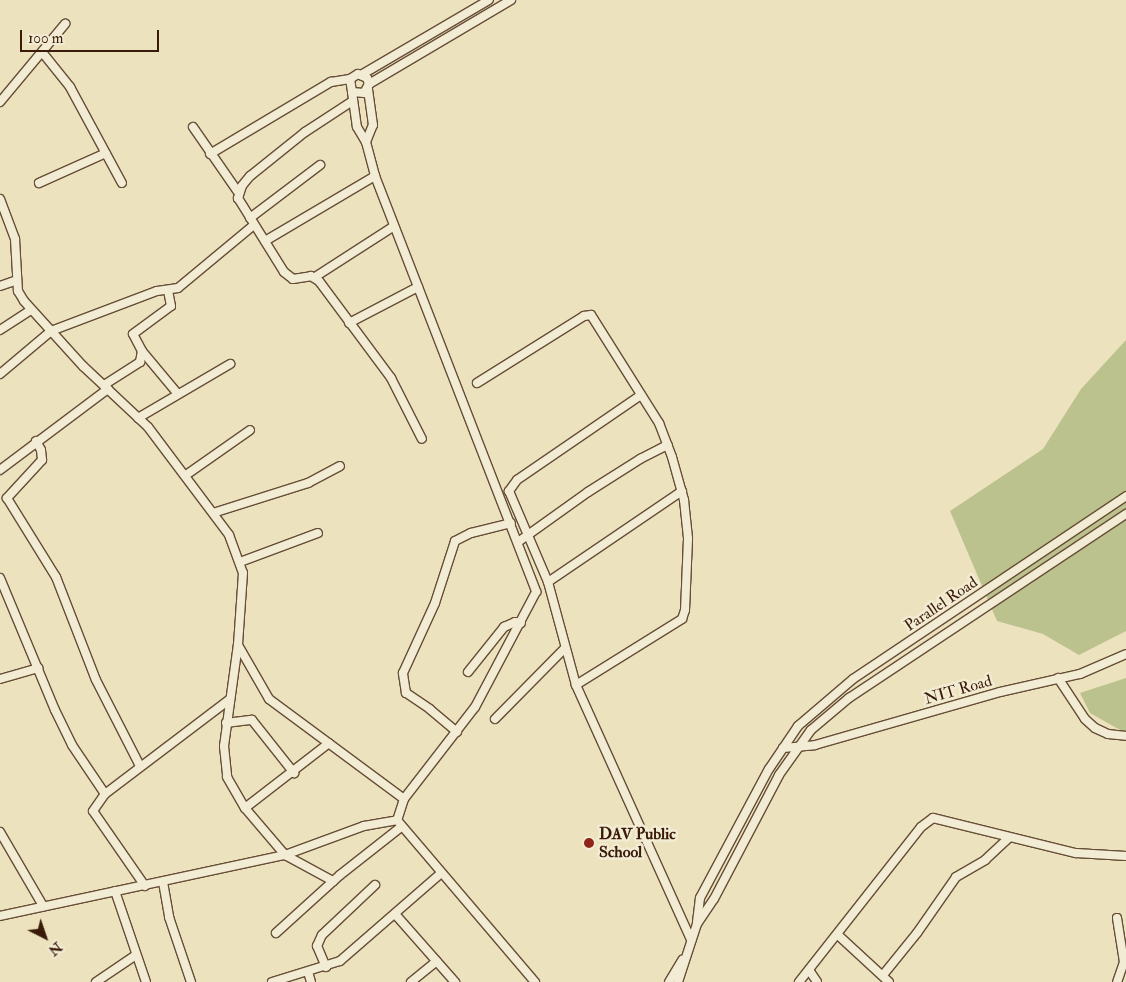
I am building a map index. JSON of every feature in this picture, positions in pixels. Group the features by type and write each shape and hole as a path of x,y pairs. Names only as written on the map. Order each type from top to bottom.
{"street":[{"path":"210,154 288,105 331,82 350,79 361,74 489,0"},
{"path":"352,92 361,94 368,86 511,0"},
{"path":"0,102 65,24"},
{"path":"42,52 70,87 122,183"},
{"path":"361,74 368,86 373,125 366,142"},
{"path":"276,933 399,824 404,799 458,732 521,623 536,592 375,176 366,142 357,127 351,102 350,79"},
{"path":"238,192 250,176 305,132 351,102"},
{"path":"193,127 238,192 238,198 252,222 289,277 315,277 394,226"},
{"path":"39,183 106,153"},
{"path":"0,374 51,332 157,291 168,291 178,288 320,165"},
{"path":"265,241 375,176"},
{"path":"0,198 15,239 18,292 51,332 138,418 186,475 229,535 243,573 238,644 226,724 224,763 234,793 285,855 333,881"},
{"path":"315,277 391,378 422,439"},
{"path":"0,286 17,280"},
{"path":"349,323 418,288"},
{"path":"168,291 171,306 133,334 142,351 178,394"},
{"path":"0,330 31,310"},
{"path":"477,383 591,315 659,423 668,445 682,491 688,538 685,610 682,619 576,685"},
{"path":"0,470 140,362 142,351"},
{"path":"138,418 230,364"},
{"path":"641,395 510,485 510,497 548,582 564,649 576,685 691,940"},
{"path":"186,475 250,430"},
{"path":"36,441 41,450 42,460 7,498 56,577 96,680 140,766"},
{"path":"518,542 640,458 668,445"},
{"path":"213,513 308,483 340,466"},
{"path":"548,582 682,491"},
{"name":"Parallel Road","path":"783,748 798,726 854,679 1126,496"},
{"name":"Parallel Road","path":"796,748 827,714 849,698 1126,514"},
{"path":"458,732 430,709 406,694 403,673 435,603 455,541 510,523"},
{"path":"240,562 318,532"},
{"path":"0,578 72,745 105,794"},
{"path":"468,672 504,627 521,623"},
{"path":"238,644 269,699 404,799"},
{"path":"495,719 564,649"},
{"name":"NIT Road","path":"783,748 796,748 1086,672 1126,654"},
{"path":"0,679 38,668"},
{"path":"1058,678 1085,719 1096,728 1108,734 1126,736"},
{"path":"145,886 94,816 93,811 105,794 229,700"},
{"path":"226,724 252,720 294,773"},
{"path":"245,808 294,773 329,743"},
{"path":"697,924 700,898 783,748"},
{"path":"678,982 685,955 697,924 714,899 778,775 796,748"},
{"path":"799,982 928,821 940,818 1009,838 1076,853 1126,856"},
{"path":"0,916 285,855 364,826 399,824"},
{"path":"399,824 440,874 535,982"},
{"path":"0,832 43,906"},
{"path":"883,975 917,933 956,877 985,860 1009,838"},
{"path":"272,982 326,967 340,961 440,874"},
{"path":"163,882 169,917 191,982"},
{"path":"326,967 317,946 322,934 375,885"},
{"path":"115,891 146,982"},
{"path":"395,914 455,982"},
{"path":"1117,918 1124,970 1117,982"},
{"path":"838,935 889,982"},
{"path":"96,982 136,955"},
{"path":"669,982 685,955"},
{"path":"411,982 437,960"},
{"path":"809,970 818,982"},
{"path":"308,972 311,982"}],"green space":[{"path":"1126,340 1126,631 1079,655 1043,634 997,621 950,511 1043,449 1081,389"},
{"path":"1126,678 1126,731 1122,731 1090,713 1080,693"}],"place":[{"name":"DAV Public School","path":"589,843"}]}
